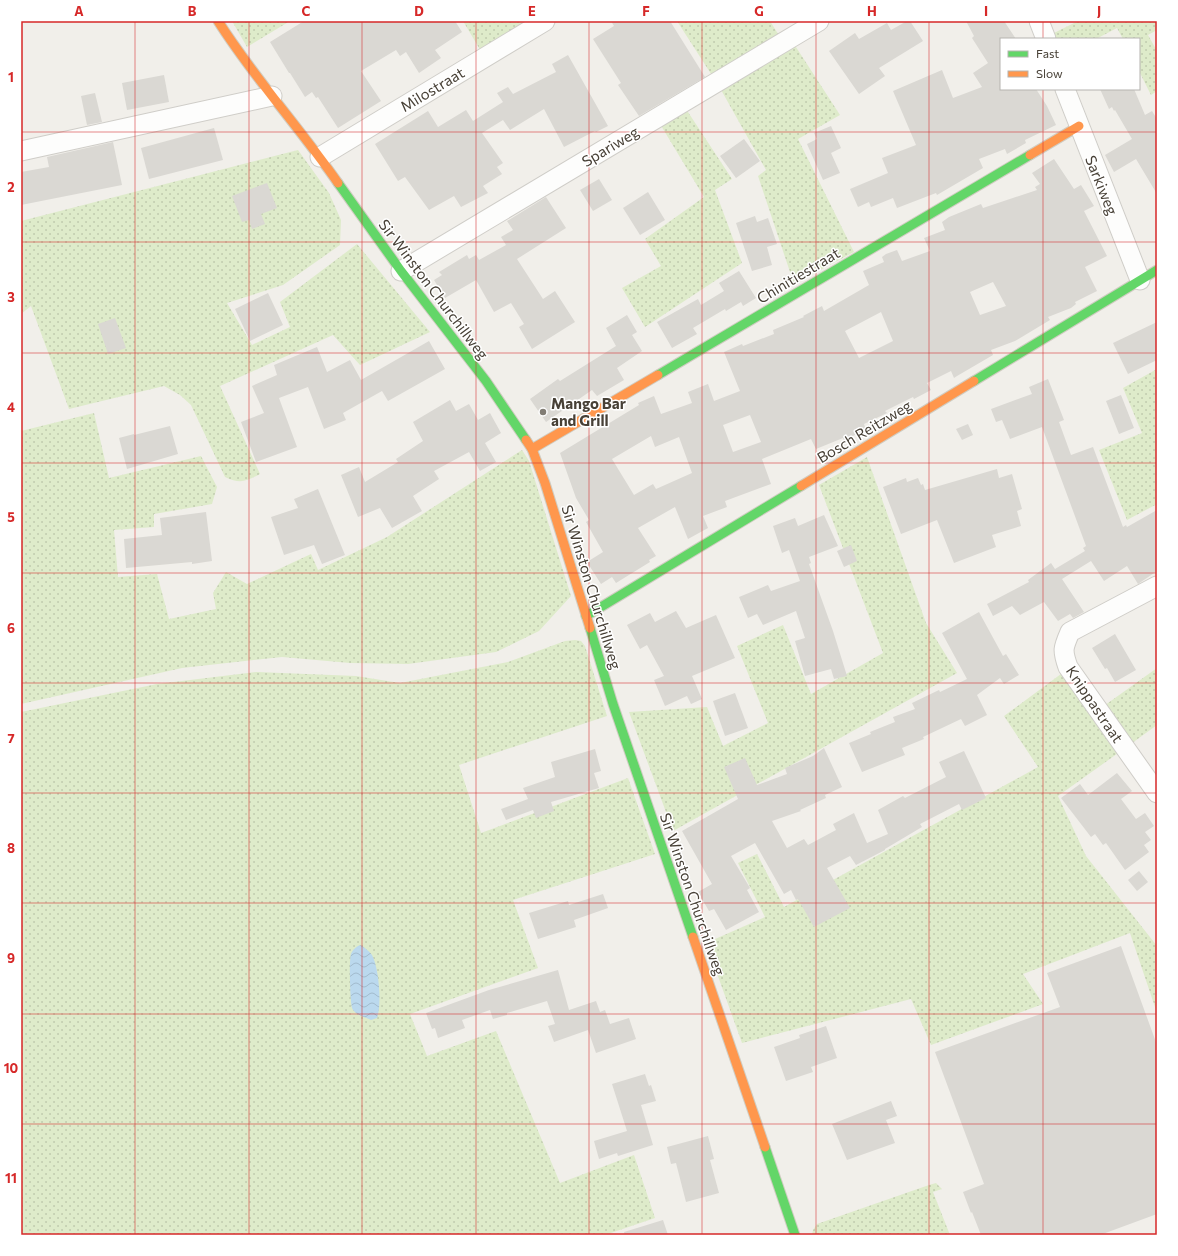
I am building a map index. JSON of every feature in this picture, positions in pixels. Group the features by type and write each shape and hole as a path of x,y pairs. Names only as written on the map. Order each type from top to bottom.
{"street":[{"name":"Sir Winston Churchillweg","path":"218,21 233,45 320,158 401,271 486,381 532,449 546,483 613,704 795,1235"},
{"name":"Milostraat","path":"320,158 545,21"},
{"name":"Spariweg","path":"401,271 819,21"},
{"path":"1039,21 1046,38"},
{"name":"Sarkiweg","path":"1065,90 1140,280"},
{"path":"21,151 272,96"},
{"name":"Chinitiestraat","path":"532,449 1079,126"},
{"name":"Bosch Reitzweg","path":"586,616 1157,270"},
{"name":"Knippastraat","path":"1157,586 1070,632 1063,653 1068,667 1157,793"}],"green space":[{"path":"232,21 290,21 247,47"},
{"path":"463,21 525,21 527,25 482,53"},
{"path":"677,21 770,21 780,37 713,77"},
{"path":"1078,21 1157,21 1157,30 1148,35 1157,51 1157,91 1151,95 1140,73 1140,38 1122,38 1117,28 1098,38 1056,38 1054,33"},
{"path":"794,44 840,115 798,139 854,252 794,284 758,176 766,170 720,88"},
{"path":"686,109 732,179 715,190 742,263 645,327 622,288 661,266 645,239 704,197 660,124"},
{"path":"298,150 329,193 341,220 340,245 283,285 227,303 252,345 290,327 280,302 357,244 430,332 360,365 333,335 220,386 260,474 242,481 235,481 225,477 191,405 180,395 164,386 69,409 31,306 21,314 21,221"},
{"path":"1157,369 1157,504 1127,520 1099,450 1142,433 1123,388"},
{"path":"94,413 109,478 201,456 217,487 212,504 154,514 154,527 114,530 118,577 157,574 169,619 216,609 213,593 226,572 247,584 311,554 318,570 387,537 522,450 529,461 571,596 539,631 496,652 408,664 350,663 282,657 182,668 21,704 21,431"},
{"path":"867,457 926,623 957,673 673,831 629,712 707,707 723,746 768,723 737,646 783,625 811,694 883,653 819,485"},
{"path":"565,641 581,641 585,646 607,716 459,765 481,833 628,778 655,854 513,900 538,968 410,1014 427,1056 496,1031 560,1183 634,1155 655,1218 605,1235 21,1235 21,712 157,684 257,672 356,676 400,683 508,662"},
{"path":"1157,668 1157,725 1128,746 1101,708"},
{"path":"1065,671 1121,751 1058,796 1086,856 1157,946 1157,1013 1130,933 1023,974 1043,1004 931,1045 911,999 742,1043 706,943 765,917 738,863 757,854 784,907 1038,767 1004,716"},
{"path":"936,1183 942,1189 933,1192 950,1235 812,1235 817,1224"}],"water":[{"path":"360,945 372,955 378,977 379,1012 377,1018 371,1020 360,1016 355,1012 351,1004 350,958 356,947"}],"building":[{"path":"304,21 455,21 462,32 435,50 441,58 419,73 406,52 400,56 396,50 361,71 381,101 338,128 318,97 316,98 312,92 305,97 270,42"},
{"path":"611,21 670,21 705,77 639,116 618,85 621,83 593,39 614,26"},
{"path":"907,21 910,21 923,41 879,68 885,76 859,94 829,51 855,33 859,39 887,23 891,30"},
{"path":"966,21 1004,21 1015,38 1000,38 1000,90 1037,90 1047,106 1056,125 1025,140 1026,143 1007,154 1005,149 979,159 983,168 937,195 936,193 897,208 893,198 871,207 869,202 858,207 850,189 888,173 882,158 916,145 893,91 942,70 953,98 982,87 973,73 988,63 972,38 974,36"},
{"path":"568,55 608,126 564,147 544,109 510,130 503,120 482,133 503,163 497,167 502,174 483,186 488,193 461,207 454,196 429,210 405,177 398,181 375,144 428,111 438,127 466,110 473,121 503,102 497,93 508,87 513,94 556,72 552,64"},
{"path":"164,75 169,102 127,110 122,83"},
{"path":"1100,90 1134,90 1145,115 1152,111 1157,119 1157,194 1136,159 1114,172 1105,155 1132,139 1115,110 1114,111 1112,107 1109,109"},
{"path":"95,93 102,122 87,125 81,96"},
{"path":"831,126 841,148 831,153 840,173 823,180 807,144 817,139 814,133"},
{"path":"214,128 223,160 149,179 141,148"},
{"path":"744,139 760,161 736,178 720,156"},
{"path":"113,142 122,185 21,205 21,172 49,167 47,157"},
{"path":"1054,159 1074,189 1081,185 1094,206 1084,211 1107,256 1085,267 1097,291 1075,302 1076,304 1071,308 1048,317 1050,320 1015,341 991,350 993,355 954,378 951,371 927,383 931,390 885,411 887,413 864,424 866,430 844,440 843,438 816,449 811,439 762,459 771,484 725,501 727,507 703,516 708,528 688,539 675,507 638,528 656,556 649,560 650,562 616,583 612,577 601,584 587,562 603,552 586,522 589,520 576,498 560,453 639,405 638,403 654,396 661,414 692,403 688,392 708,384 714,401 740,391 724,352 742,344 743,346 774,334 773,330 804,317 803,316 822,306 824,311 869,285 863,271 884,262 882,257 886,254 897,250 902,261 930,251 924,238 945,230 942,222 949,217 981,204 983,208 1037,190 1035,187 1040,184 1032,173","holes":["993,282 1006,306 980,315 970,292","881,312 893,341 859,358 845,331","750,415 761,442 733,452 723,425","651,436 655,447 679,437 692,473 656,489 653,484 634,495 612,459"]},
{"path":"599,179 612,200 593,211 580,190"},
{"path":"267,183 277,208 261,214 265,224 252,229 249,220 242,222 232,196"},
{"path":"648,192 665,220 640,235 623,208"},
{"path":"546,197 566,228 517,259 543,299 555,291 575,322 532,349 519,327 524,324 511,303 494,312 476,280 445,298 434,280 442,275 439,272 467,255 469,259 476,255 479,260 506,245 501,237 513,230 507,221"},
{"path":"755,216 757,222 768,218 777,244 767,247 772,265 752,271 736,223"},
{"path":"739,271 756,298 743,306 741,302 726,311 725,309 693,328 697,334 672,348 657,322 698,299 701,305 724,291 719,283"},
{"path":"268,293 283,325 250,341 235,309"},
{"path":"627,315 637,332 632,335 642,351 617,368 624,380 597,396 592,390 546,422 530,399 558,379 560,381 616,346 606,328"},
{"path":"115,318 126,348 108,354 98,324"},
{"path":"1157,322 1157,360 1128,374 1113,343"},
{"path":"429,341 445,369 388,401 382,391 343,413 346,420 324,429 308,387 279,398 297,447 256,462 241,422 264,413 252,386 277,375 274,365 317,347 327,372 350,360 361,380"},
{"path":"1048,379 1064,420 1059,422 1071,455 1093,447 1123,527 1126,525 1127,527 1157,510 1157,571 1138,584 1127,566 1104,581 1091,561 1062,579 1084,612 1073,618 1070,614 1058,621 1044,602 1020,615 1012,606 993,616 987,604 1029,582 1028,580 1051,563 1055,569 1085,551 1083,548 1086,546 1042,427 1010,439 1002,420 996,422 991,409 1032,394 1029,387"},
{"path":"1121,395 1134,428 1119,434 1106,401"},
{"path":"450,400 456,411 469,404 478,420 490,413 501,433 485,443 496,462 480,471 469,452 434,471 439,479 413,496 422,511 392,528 380,508 358,517 341,475 359,467 365,482 398,462 396,459 423,441 413,422"},
{"path":"968,424 973,435 962,440 956,429"},
{"path":"170,426 178,454 127,469 119,438"},
{"path":"997,469 999,478 1012,474 1022,509 1017,511 1021,526 992,535 996,547 954,563 937,520 901,534 883,487 906,478 907,482 918,478 921,485 923,484 925,490"},
{"path":"318,489 345,555 322,564 314,545 284,555 271,517 298,508 294,499"},
{"path":"206,512 212,561 192,564 192,562 126,568 124,539 162,535 160,518"},
{"path":"824,515 838,546 809,557 811,563 809,564 833,631 847,676 834,679 831,669 805,676 795,641 805,638 796,611 763,625 757,614 748,618 739,597 768,585 771,591 800,581 789,550 782,553 773,526 795,518 798,526"},
{"path":"851,545 857,561 844,567 837,551"},
{"path":"676,611 686,628 716,615 735,658 692,676 702,699 691,704 687,696 665,706 654,680 664,676 647,645 640,649 627,625 650,613 655,622"},
{"path":"979,612 1003,656 1006,654 1019,675 1004,684 1000,678 977,695 987,715 965,726 961,719 923,737 924,739 902,748 905,755 862,772 849,743 871,734 870,732 895,722 893,717 915,709 912,703 967,679 942,633"},
{"path":"1115,634 1136,670 1115,682 1107,668 1105,669 1092,648"},
{"path":"735,693 748,728 725,736 713,701"},
{"path":"824,748 842,787 825,795 826,798 800,810 801,811 772,821 787,848 804,839 808,845 836,830 833,824 854,813 867,843 888,834 878,810 903,796 905,798 946,777 939,762 964,751 986,798 962,810 959,804 920,824 922,827 885,850 856,865 850,856 827,868 850,908 814,927 791,890 784,894 755,843 731,856 750,888 747,890 759,912 726,930 714,909 709,911 698,892 712,884 682,831 738,799 724,767 745,758 757,785 787,774 785,768 813,756"},
{"path":"595,749 601,771 594,773 599,788 551,802 554,811 536,818 533,810 506,820 501,809 528,799 523,788 555,777 551,762"},
{"path":"1117,773 1132,791 1121,799 1136,819 1145,813 1154,826 1145,832 1151,840 1144,845 1149,852 1125,870 1106,843 1103,845 1095,834 1091,837 1061,798 1080,784 1088,795"},
{"path":"1139,871 1148,882 1137,891 1128,880"},
{"path":"603,894 608,908 574,920 576,927 538,939 529,913 568,901 569,905"},
{"path":"1121,946 1157,1045 1157,1214 1100,1235 981,1235 963,1192 984,1184 935,1052 1060,1007 1047,973"},
{"path":"558,970 569,1010 596,1001 600,1012 605,1010 610,1024 629,1018 636,1039 596,1053 588,1030 554,1042 548,1026 555,1024 547,1001 507,1013 507,1015 493,1019 490,1010 462,1020 465,1028 438,1038 435,1028 432,1029 426,1013 489,990"},
{"path":"826,1026 837,1058 811,1067 813,1072 786,1081 774,1047 800,1038 799,1035"},
{"path":"645,1074 649,1086 651,1085 656,1101 641,1105 653,1145 618,1156 617,1153 599,1159 594,1141 627,1131 612,1084"},
{"path":"891,1101 897,1116 886,1120 895,1143 847,1160 832,1124"},
{"path":"708,1136 714,1159 710,1160 719,1193 686,1202 676,1163 671,1164 667,1147"},
{"path":"663,1220 668,1235 625,1235 624,1232"}],"traffic: fast":[{"path":"658,375 1030,155"},
{"path":"338,183 401,271 486,381 526,440"},
{"path":"974,381 1157,270"},
{"path":"586,616 801,486"},
{"path":"590,628 613,704 693,937"},
{"path":"765,1147 795,1235"}],"traffic: slow":[{"path":"218,21 247,63 338,183"},
{"path":"1030,155 1079,126"},
{"path":"532,449 658,375"},
{"path":"801,486 974,381"},
{"path":"526,440 532,449 545,483 590,628"},
{"path":"693,937 765,1147"}],"place":[{"name":"Mango Bar and Grill","path":"543,412"}]}
